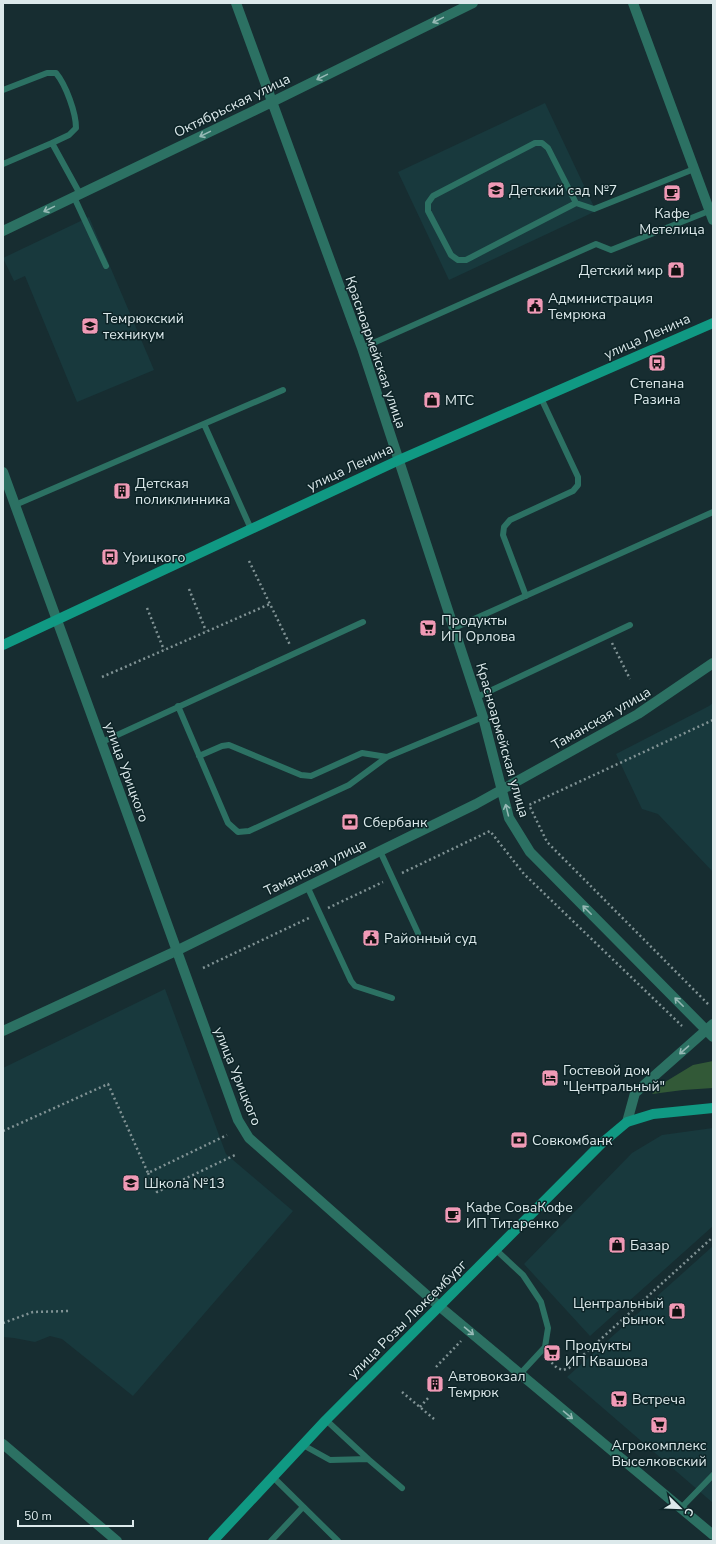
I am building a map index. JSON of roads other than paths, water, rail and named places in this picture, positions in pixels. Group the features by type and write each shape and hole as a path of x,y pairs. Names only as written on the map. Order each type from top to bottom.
{"street":[{"name":"Красноармейская улица","path":"236,3 362,348 484,717 509,818 530,852 711,1030"},
{"name":"Октябрьская улица","path":"3,231 272,102 473,3"},
{"path":"633,3 711,215"},
{"name":"улица Ленина","path":"3,645 399,460 713,323"},
{"name":"улица Урицкого","path":"3,472 58,619 176,951 238,1120 248,1138 439,1306 680,1509 713,1535"},
{"name":"Таманская улица","path":"3,1032 176,951 502,790 638,714 713,663"},
{"path":"627,1122 635,1093 711,1030"},
{"name":"улица Розы Люксембург","path":"213,1541 326,1420 602,1143 627,1122 653,1114 713,1108"},
{"path":"3,1444 117,1541"}],"lane":[{"path":"3,90 47,73 56,73 62,80 76,120 76,128 69,135 3,164"},
{"path":"52,143 77,195 106,266"},
{"path":"576,202 466,260 458,260 452,255 428,211 428,202 433,196 535,144 542,143 548,148 576,202 594,209 694,169"},
{"path":"362,348 596,244 612,250 711,215"},
{"path":"15,505 283,390"},
{"path":"526,596 503,535 504,527 510,520 573,491 578,485 578,477 541,398"},
{"path":"204,424 251,529"},
{"path":"454,628 713,512"},
{"path":"102,742 363,622"},
{"path":"477,697 630,624"},
{"path":"178,706 228,823 238,832 249,831 349,785 387,757 484,717"},
{"path":"199,756 222,746 229,745 306,776 311,776 362,753 387,757"},
{"path":"380,851 418,933"},
{"path":"308,886 351,981 355,986 392,998"},
{"path":"495,1249 523,1275 541,1302 548,1328 545,1347 520,1374"},
{"path":"326,1420 402,1488"},
{"path":"303,1445 330,1460 368,1459"},
{"path":"680,1509 713,1475"},
{"path":"273,1477 338,1541"},
{"path":"271,1541 303,1507"}],"place":[{"name":"Детский сад №7","path":"496,190"},
{"name":"Кафе Метелица","path":"672,193"},
{"name":"Детский мир","path":"676,270"},
{"name":"Администрация Темрюка","path":"535,306"},
{"name":"Темрюкский техникум","path":"90,326"},
{"name":"Степана Разина","path":"657,363"},
{"name":"МТС","path":"432,400"},
{"name":"Детская поликлинника","path":"122,491"},
{"name":"Урицкого","path":"110,557"},
{"name":"Продукты ИП Орлова","path":"428,628"},
{"name":"Сбербанк","path":"350,822"},
{"name":"Районный суд","path":"371,938"},
{"name":"Гостевой дом \"Центральный\"","path":"550,1078"},
{"name":"Совкомбанк","path":"519,1140"},
{"name":"Школа №13","path":"131,1183"},
{"name":"Кафе СоваКофе ИП Титаренко","path":"453,1215"},
{"name":"Базар","path":"617,1245"},
{"name":"Центральный рынок","path":"677,1311"},
{"name":"Продукты ИП Квашова","path":"552,1353"},
{"name":"Автовокзал Темрюк","path":"435,1384"},
{"name":"Встреча","path":"619,1399"},
{"name":"Агрокомплекс Выселковский","path":"659,1425"}]}
